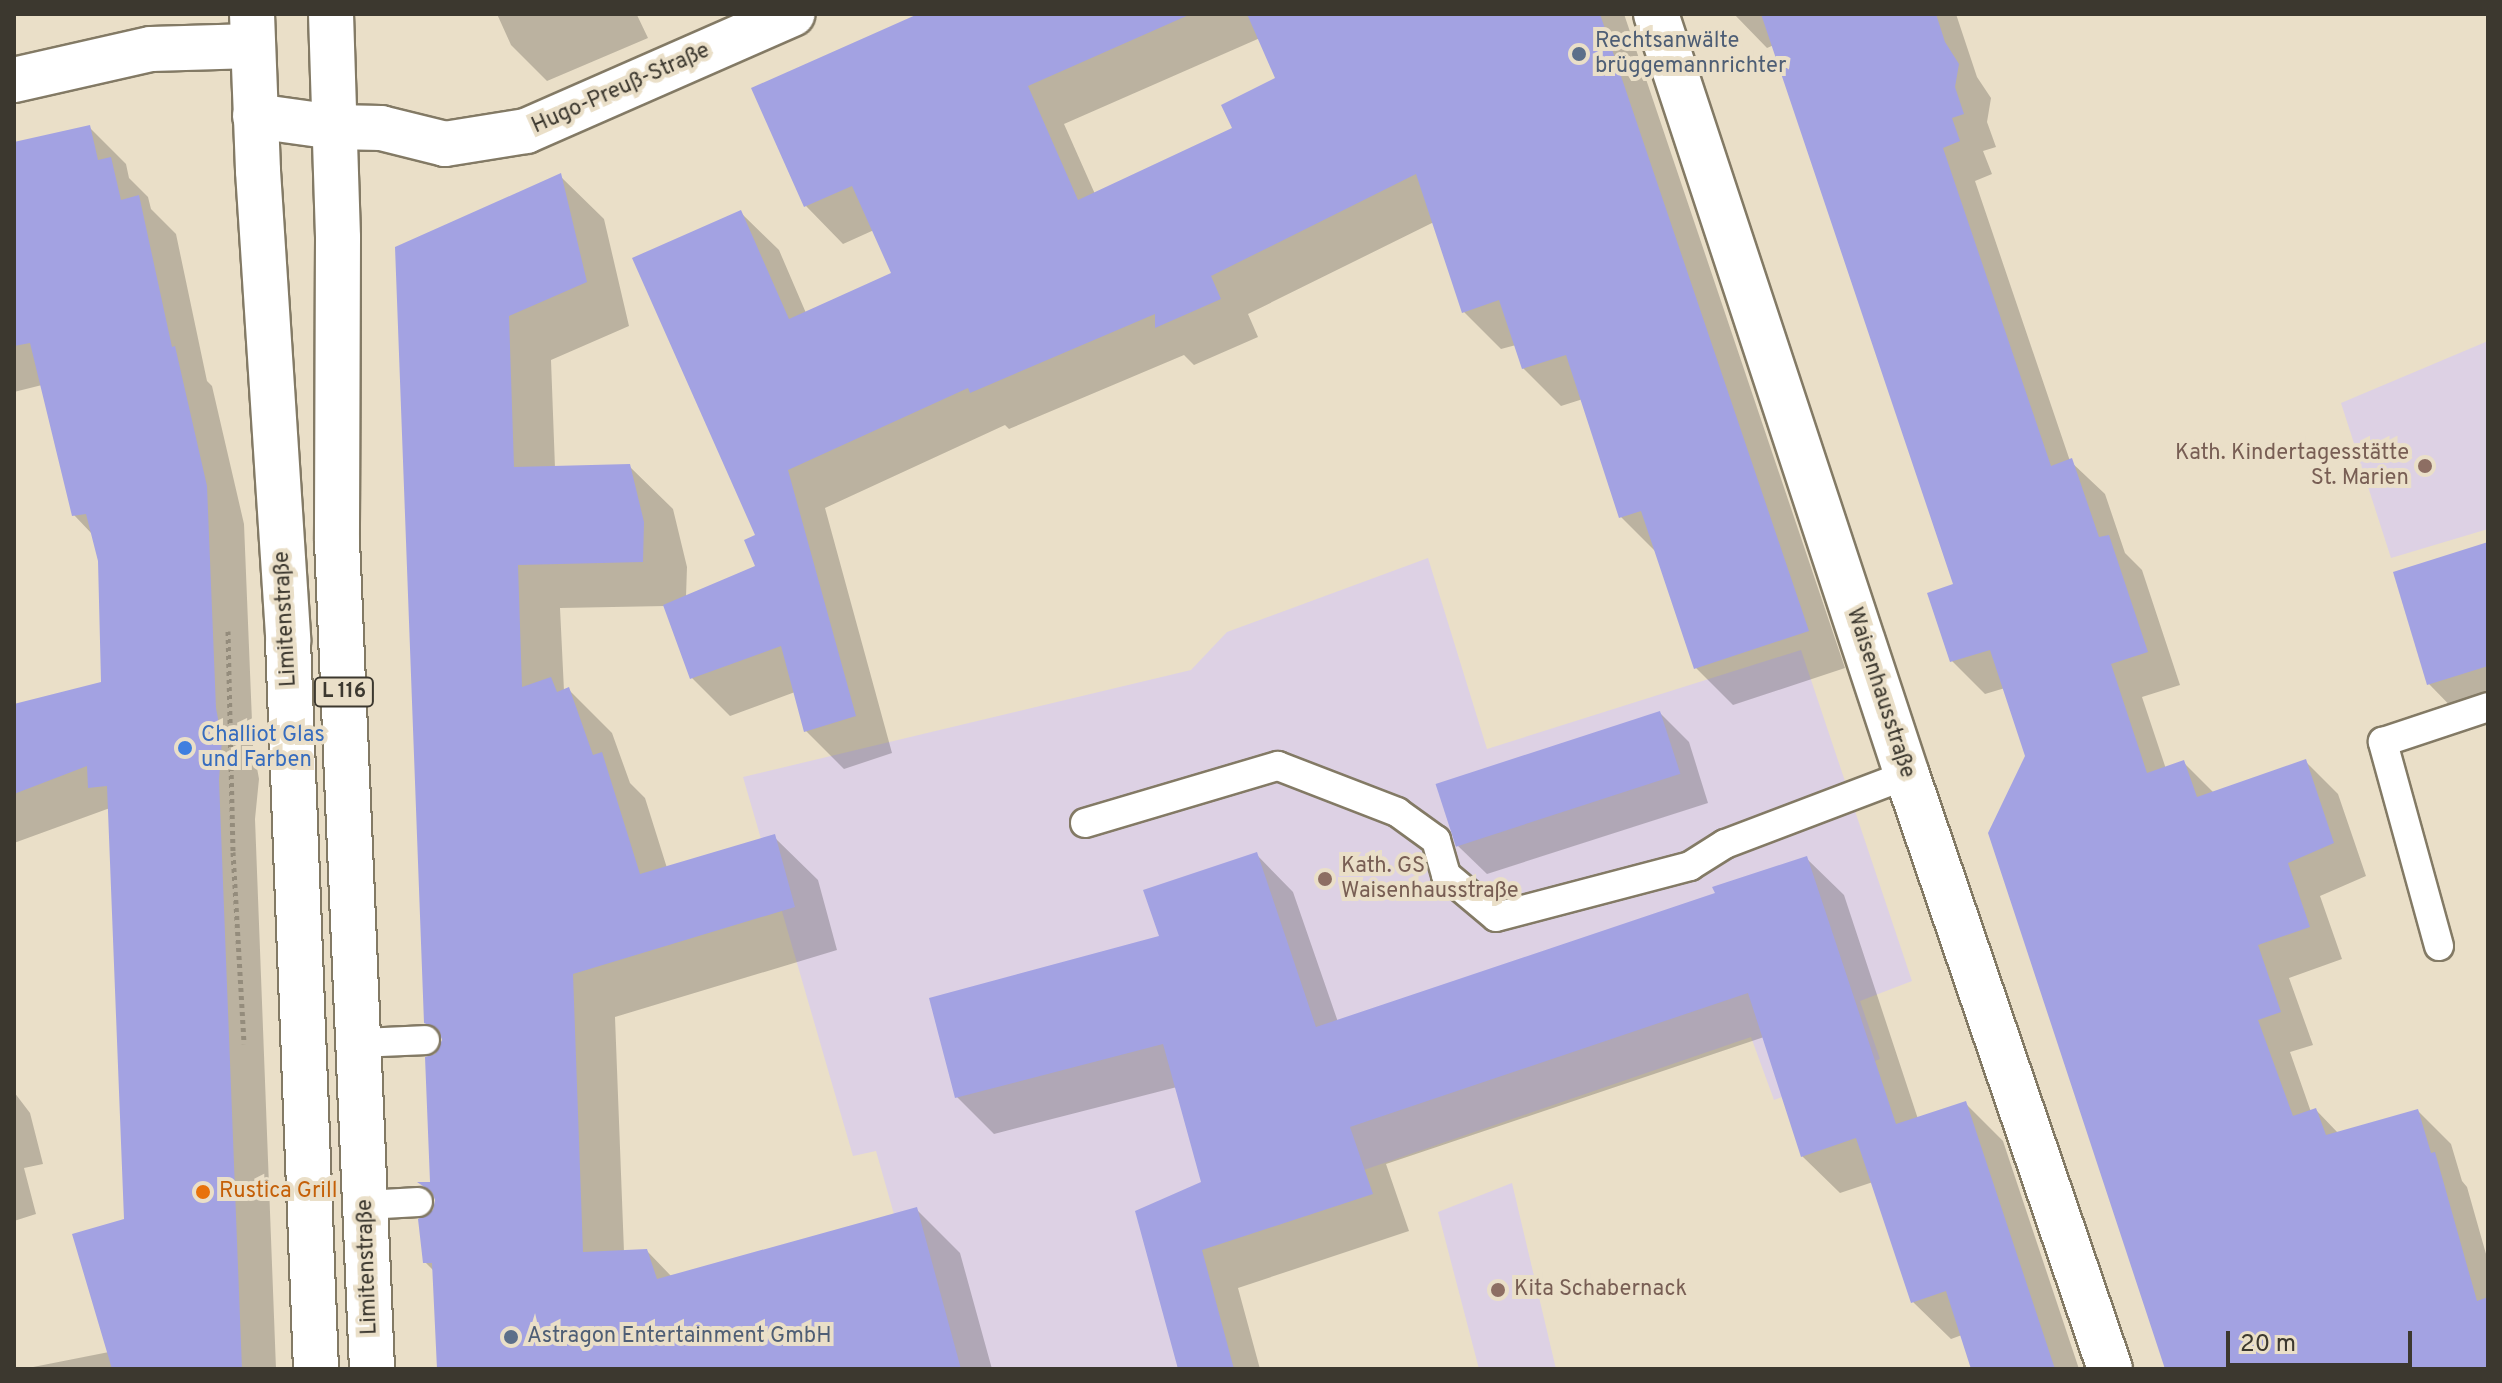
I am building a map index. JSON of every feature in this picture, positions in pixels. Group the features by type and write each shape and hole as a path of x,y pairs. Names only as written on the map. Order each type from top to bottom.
{"main road":[{"name":"Limitenstraße","path":"331,14 338,238 337,541 372,1369"},
{"name":"Hugo-Preuß-Straße","path":"255,116 334,127 381,128 445,144 526,131 792,14"},
{"name":"Waisenhausstraße","path":"1656,14 1907,775 2110,1369"},
{"name":"Limitenstraße","path":"252,30 290,672 316,1369"},
{"path":"14,80 252,30"}],"lane":[{"path":"2439,946 2383,742 2488,707"},
{"path":"1085,823 1278,766 1397,812 1436,840 1446,875 1496,917 1690,866 1725,844 1907,775"},
{"path":"360,1043 425,1040"},
{"path":"366,1205 418,1202"}],"shaded area":[{"name":"Kath. Kindertagesstätte St. Marien","path":"2488,341 2488,529 2391,558 2341,403"},
{"name":"Kath. GS Waisenhausstraße","path":"1428,558 1487,749 1801,650 1912,981 1860,1001 1880,1059 1774,1100 1751,1037 1183,1232 1223,1369 938,1369 876,1151 853,1156 743,777 1191,670 1227,632"},
{"name":"Kita Schabernack","path":"1512,1183 1556,1369 1479,1369 1438,1212"}],"building":[{"path":"918,14 1191,14 1028,86 1078,200 1232,128 1221,105 1275,78 1247,14 1600,14 1809,631 1694,669 1641,511 1619,518 1566,355 1522,369 1499,300 1462,313 1416,174 1211,276 1221,299 1155,328 1155,314 970,393 968,388 788,470 856,716 804,732 781,646 690,679 663,605 755,566 744,540 755,535 632,258 741,210 789,319 891,273 852,186 804,207 751,88"},
{"path":"1761,14 1936,14 1945,42 1959,64 1955,87 1964,114 1952,118 1960,141 1943,148 2051,466 2072,458 2099,537 2109,535 2148,652 2111,664 2147,773 2184,760 2197,797 2306,759 2334,843 2288,863 2310,927 2258,945 2281,1012 2258,1020 2293,1116 2316,1108 2326,1135 2418,1109 2431,1153 2435,1152 2477,1301 2488,1297 2488,1369 2165,1369 1988,833 2025,756 1990,650 1950,662 1927,593 1953,584"},
{"path":"90,125 98,160 111,157 121,200 139,195 172,347 175,346 207,486 216,708 222,740 219,780 242,1369 112,1369 72,1234 124,1219 107,786 88,788 87,766 14,794 14,704 101,682 98,561 86,514 72,516 30,343 14,346 14,142"},
{"path":"561,173 587,282 509,316 514,467 630,464 644,522 643,562 518,565 522,687 551,677 557,692 569,687 593,755 602,752 640,874 775,834 795,907 573,974 583,1252 647,1249 657,1279 917,1207 961,1369 437,1369 432,1263 423,1263 418,1219 433,1210 435,1200 432,1192 417,1182 430,1182 425,1057 435,1054 442,1040 439,1030 424,1023 395,247"},
{"path":"2488,542 2488,666 2427,685 2393,572"},
{"path":"1660,711 1680,774 1456,847 1436,784"},
{"path":"1257,852 1316,1027 1715,893 1712,887 1807,856 1896,1124 1966,1101 2055,1369 1971,1369 1946,1291 1911,1303 1856,1138 1801,1157 1748,993 1350,1127 1373,1194 1202,1250 1234,1369 1178,1369 1135,1211 1201,1182 1163,1044 955,1098 929,998 1159,936 1143,890"}],"place":[{"name":"Rechtsanwälte brüggemannrichter","path":"1579,54"},
{"name":"Kath. Kindertagesstätte St. Marien","path":"2425,466"},
{"name":"Challiot Glas und Farben","path":"185,748"},
{"name":"Kath. GS Waisenhausstraße","path":"1325,879"},
{"name":"Rustica Grill","path":"203,1192"},
{"name":"Kita Schabernack","path":"1498,1290"},
{"name":"Astragon Entertainment GmbH","path":"511,1337"}]}
